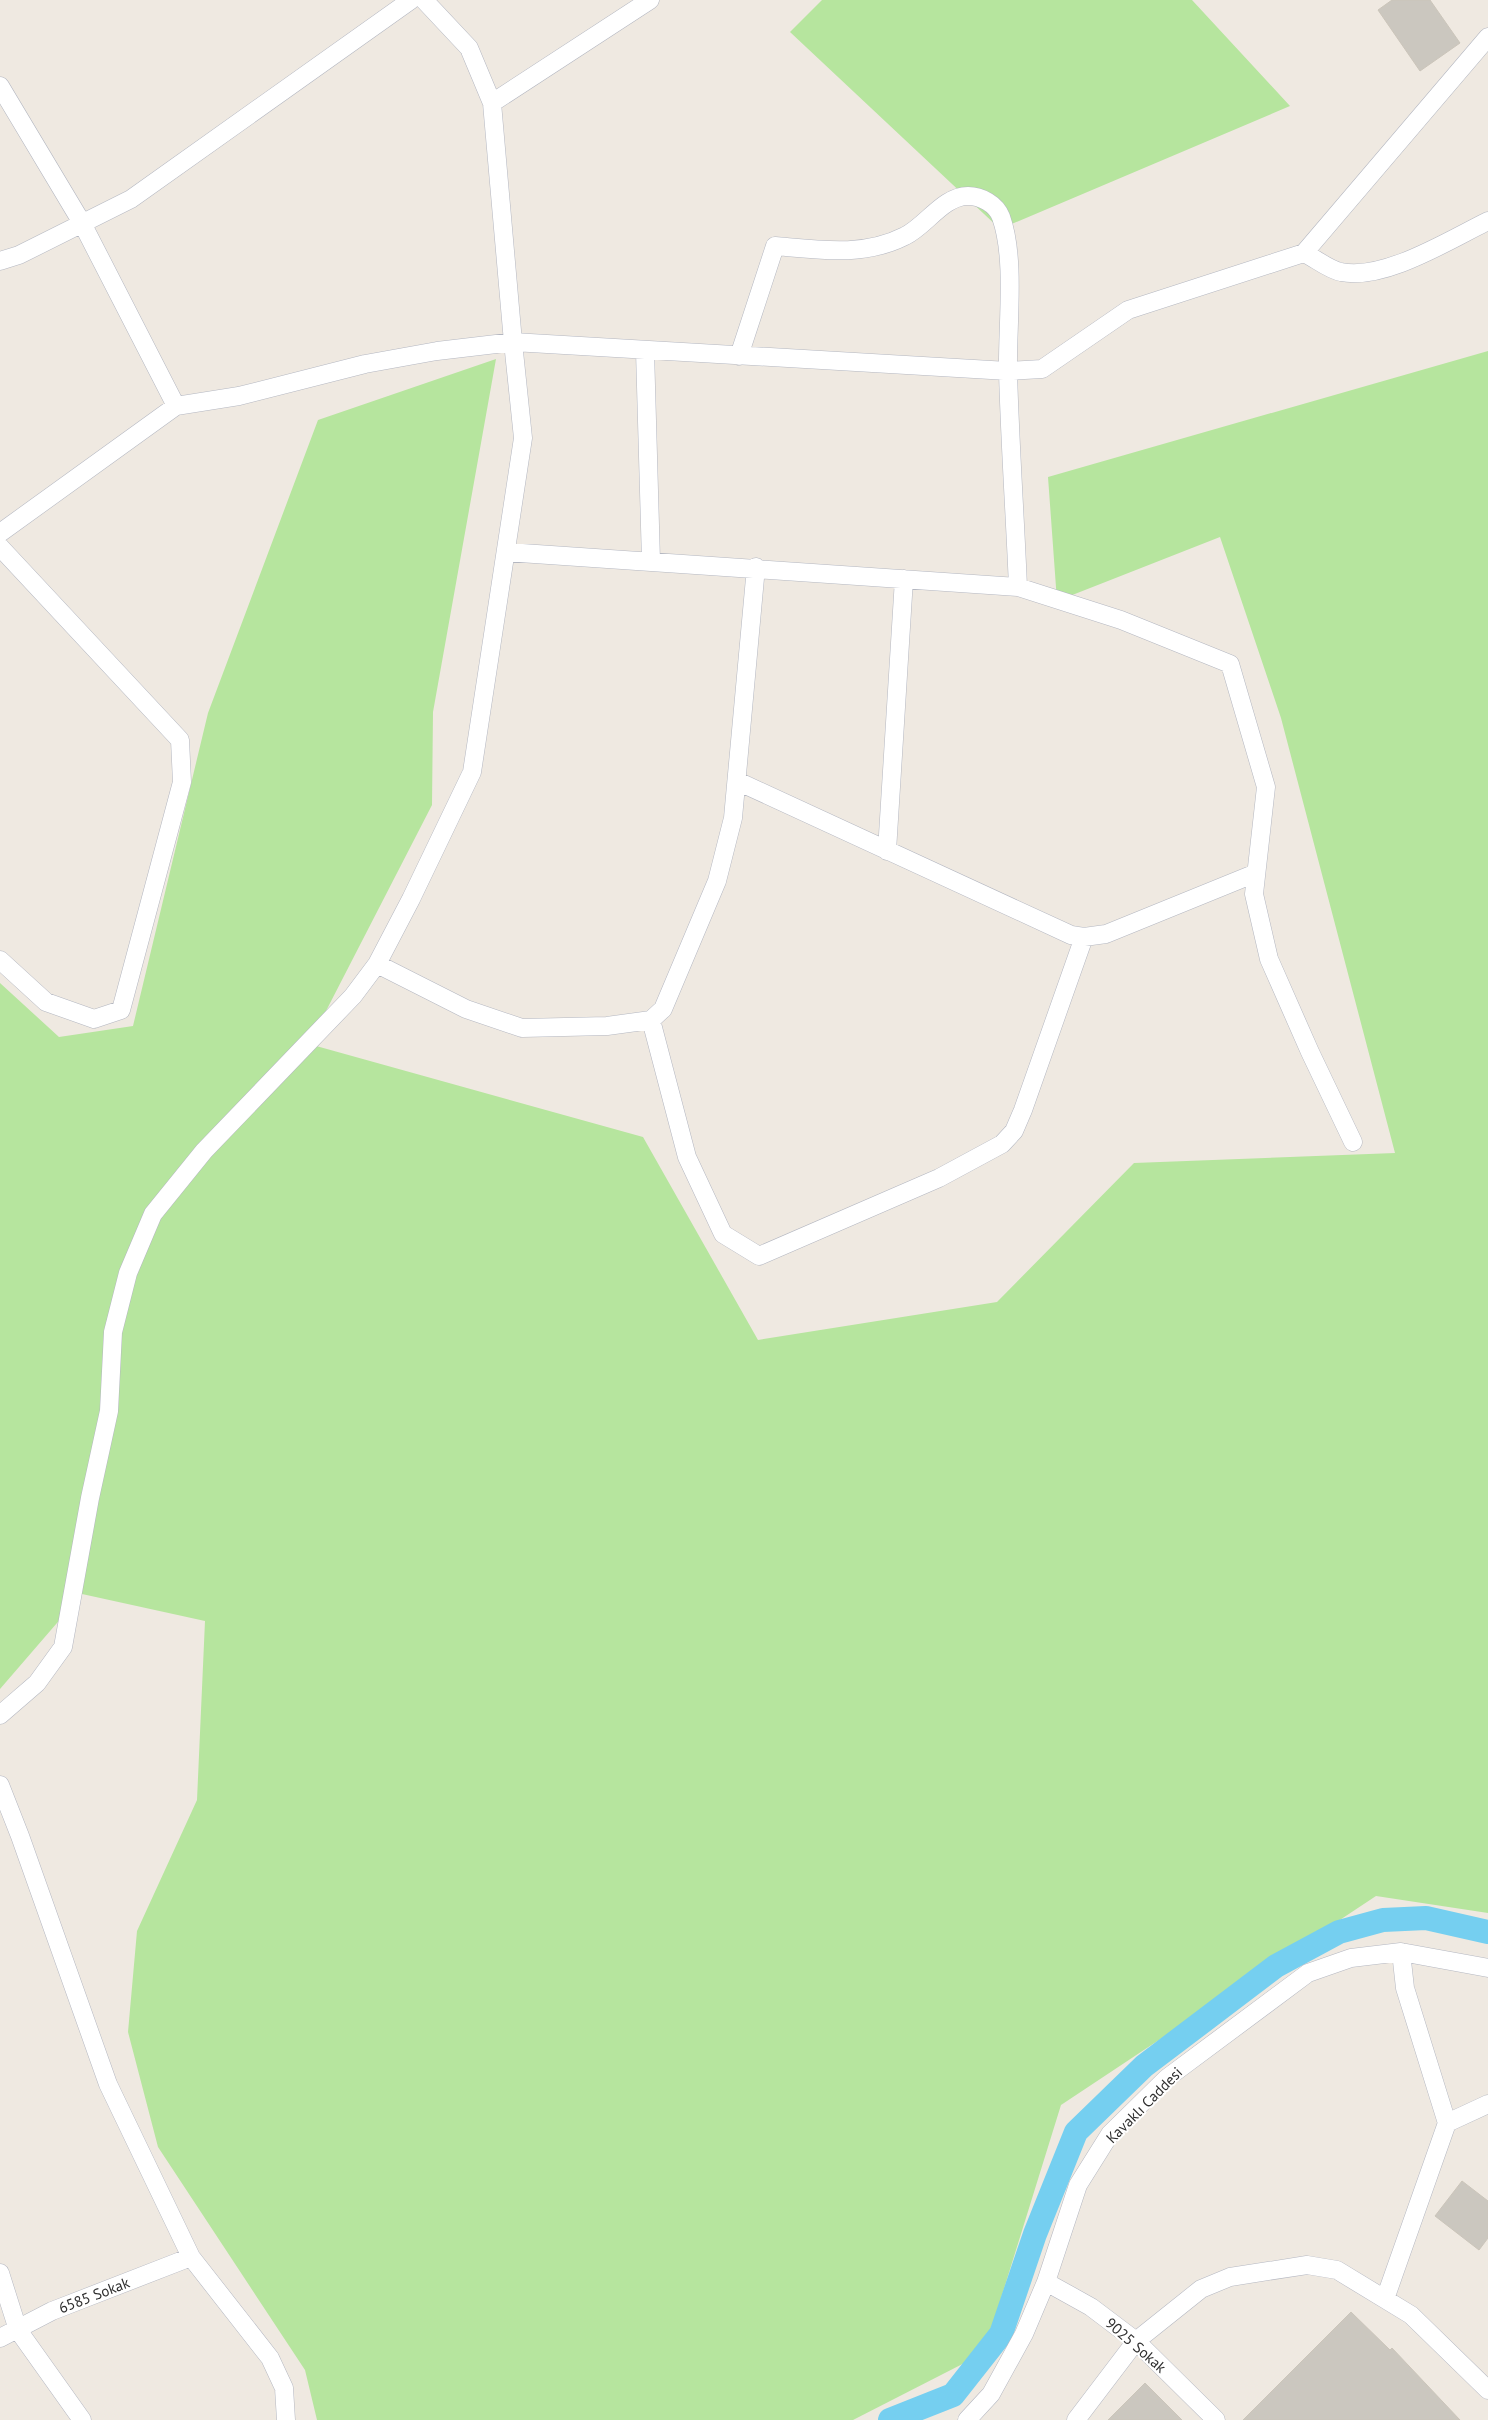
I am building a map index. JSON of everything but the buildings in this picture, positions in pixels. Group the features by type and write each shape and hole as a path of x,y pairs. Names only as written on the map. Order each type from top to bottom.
{"street":[{"path":"0,261 19,255 131,199 411,0"},
{"path":"0,1715 37,1683 63,1647 90,1498 110,1411 113,1332 128,1273 152,1214 204,1150 354,996 377,964 411,899 472,772 522,438 492,102 469,48 424,0"},
{"path":"492,102 650,0"},
{"path":"0,532 176,406 239,396 365,364 437,351 513,342 1008,371 1042,369 1128,310 1304,253 1488,37"},
{"path":"0,86 82,223 176,406"},
{"path":"739,356 776,246 830,251 871,248 906,236 922,226 948,202 967,196 986,201 1000,216 1006,243 1008,270 1008,371 1018,587"},
{"path":"1304,253 1341,272 1379,271 1402,263 1488,221"},
{"path":"645,351 651,561"},
{"path":"0,547 180,740 182,782 121,1010 94,1019 46,1002 0,960"},
{"path":"506,552 756,567 1018,587 1121,620 1230,664 1266,787 1254,894 1269,959 1310,1052 1354,1142"},
{"path":"377,964 466,1009 522,1028 607,1026 651,1020 663,1009 717,881 733,818 756,567"},
{"path":"887,851 904,578"},
{"path":"736,781 1059,931 1084,937 1106,934 1256,873"},
{"path":"651,1020 687,1157 723,1234 758,1256 939,1178 1002,1144 1014,1131 1023,1110 1084,937"},
{"path":"0,1785 24,1845 108,2084 191,2257 270,2358 284,2388 286,2420"},
{"path":"1385,2299 1447,2123 1406,1988 1401,1952"},
{"name":"Kavaklı Caddesi","path":"967,2420 991,2394 1024,2334 1046,2282 1078,2185 1110,2134 1167,2078 1308,1973 1351,1958 1401,1952 1488,1968"},
{"path":"1447,2123 1488,2104"},
{"name":"6585 Sokak","path":"0,2338 52,2311 191,2257"},
{"path":"1076,2420 1136,2341 1201,2289 1230,2276 1306,2265 1337,2270 1410,2315 1488,2390"},
{"path":"0,2273 18,2330 82,2420"},
{"name":"9025 Sokak","path":"1046,2282 1091,2307 1136,2341 1216,2420"}],"green space":[{"path":"822,0 1192,0 1290,106 1000,229 790,32"},
{"path":"1488,351 1488,1913 1376,1896 1061,2105 984,2353 853,2420 317,2420 305,2370 158,2147 128,2032 137,1931 197,1800 205,1621 82,1594 0,1689 0,983 59,1037 133,1026 208,713 318,420 496,359 433,712 432,805 309,1044 643,1137 758,1340 997,1302 1134,1163 1395,1153 1281,718 1220,537 1057,601 1048,477"}],"waterway":[{"path":"890,2420 953,2395 1001,2334 1035,2234 1076,2132 1144,2066 1276,1966 1339,1932 1383,1920 1426,1918 1488,1932"}]}
